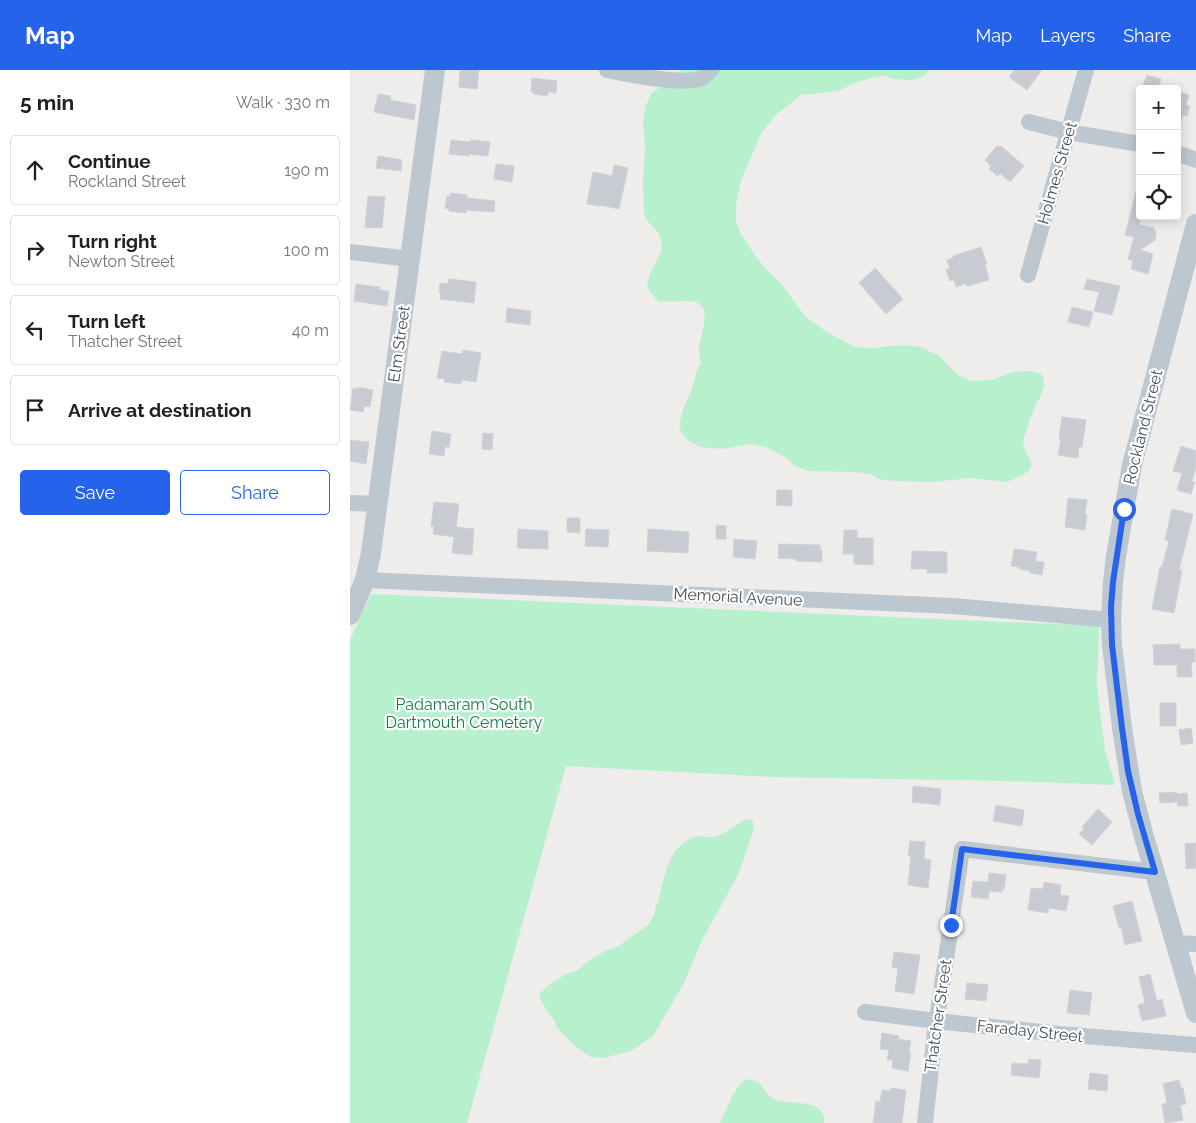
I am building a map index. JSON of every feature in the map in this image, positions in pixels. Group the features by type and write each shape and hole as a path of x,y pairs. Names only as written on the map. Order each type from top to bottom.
{"street":[{"name":"Elm Street","path":"350,615 365,580 371,553 436,70"},
{"path":"607,70 638,76 684,81 703,78 711,70"},
{"name":"Holmes Street","path":"1028,275 1086,70"},
{"path":"1030,122 1068,132 1136,143"},
{"path":"1181,154 1196,160"},
{"name":"Rockland Street","path":"1196,224 1132,465 1116,556 1111,620 1114,661 1126,754 1138,814 1196,1013"},
{"path":"350,252 410,259"},
{"path":"350,503 378,504"},
{"name":"Memorial Avenue","path":"365,580 953,606 1111,620"},
{"name":"Thatcher Street","path":"925,1123 936,1021 962,849 1155,872"},
{"path":"1175,943 1196,944"},
{"name":"Faraday Street","path":"865,1012 1060,1034 1196,1045"}],"green space":[{"path":"681,70 930,70 923,77 912,80 893,79 885,76 876,77 857,82 838,91 801,95 777,114 762,132 741,180 736,205 736,221 741,234 754,254 782,285 805,316 828,333 855,347 872,348 904,345 921,347 939,356 958,375 971,381 992,380 1013,372 1030,371 1041,374 1044,386 1023,441 1031,461 1031,467 1028,471 1007,482 971,478 933,482 894,481 855,472 808,471 795,466 785,457 766,447 750,444 722,449 701,447 689,441 681,432 679,425 683,409 692,389 698,367 701,364 699,348 704,315 703,309 695,302 659,302 647,287 649,276 661,252 662,244 659,234 646,219 644,212 645,148 643,122 646,105 651,94"},
{"name":"Padamaram South Dartmouth Cemetery","path":"371,594 1099,626 1097,687 1105,750 1115,785 771,777 566,766 467,1123 350,1123 350,640"},
{"path":"745,819 752,820 754,825 738,875 702,940 683,985 653,1036 631,1051 603,1058 590,1057 574,1045 557,1028 539,994 566,974 577,971 584,964 605,951 617,947 648,925 655,914 655,908 668,866 677,849 684,843 695,837 718,836"},
{"path":"747,1079 759,1083 770,1097 776,1100 814,1106 823,1115 824,1123 720,1123 735,1092"}],"building":[{"path":"460,70 479,70 477,89 459,87"},
{"path":"1015,70 1042,70 1027,90 1009,77"},
{"path":"1147,75 1161,79 1159,85 1143,85"},
{"path":"532,78 557,81 556,93 548,92 548,96 533,94 534,92 531,92"},
{"path":"1181,92 1189,95 1186,105 1190,106 1187,116 1183,115 1181,122"},
{"path":"378,94 391,96 390,100 416,105 414,120 374,112"},
{"path":"451,140 490,142 488,156 449,154"},
{"path":"997,146 1001,146 1024,166 1010,182 1000,173 998,176 989,169 991,166 985,160"},
{"path":"378,156 402,160 401,171 376,168"},
{"path":"496,164 514,166 512,182 494,179"},
{"path":"614,165 628,168 619,209 587,204 593,172 612,176"},
{"path":"1136,192 1136,220 1140,220 1140,225 1154,228 1156,233 1155,240 1140,250 1153,254 1148,274 1131,269 1133,261 1128,259 1134,237 1125,235"},
{"path":"450,193 467,195 467,198 495,201 494,212 466,210 466,213 449,211 449,209 445,208 447,196 450,196"},
{"path":"368,196 385,197 382,228 365,227"},
{"path":"981,247 987,264 985,264 989,280 967,286 966,283 956,287 954,280 950,281 946,270 950,268 947,260 953,258 953,256"},
{"path":"875,268 903,299 886,314 859,283"},
{"path":"449,279 476,282 474,303 440,299 440,283 448,284"},
{"path":"1087,279 1120,286 1112,315 1094,311 1099,292 1084,289"},
{"path":"356,284 380,287 380,290 389,291 387,306 354,301"},
{"path":"1072,307 1093,312 1089,327 1068,322"},
{"path":"507,308 531,311 530,325 506,322"},
{"path":"463,350 481,353 476,382 462,380 461,384 444,382 445,379 437,378 442,351 462,354"},
{"path":"358,387 373,390 370,407 364,406 363,412 350,410 353,388 358,389"},
{"path":"1062,417 1086,420 1082,447 1079,447 1078,458 1058,455"},
{"path":"432,431 451,434 449,447 445,447 444,456 429,454"},
{"path":"483,433 493,434 492,450 482,449"},
{"path":"350,440 369,442 366,464 350,461"},
{"path":"1181,446 1196,451 1196,467 1192,481 1195,482 1191,494 1177,490 1182,473 1173,471"},
{"path":"777,490 792,490 792,506 776,505"},
{"path":"1068,498 1087,500 1085,530 1065,527"},
{"path":"434,502 459,504 456,527 474,529 472,555 452,553 454,537 433,534 434,526 431,526"},
{"path":"1172,509 1193,514 1179,570 1182,570 1174,613 1152,609 1160,567 1162,567 1169,541 1165,540"},
{"path":"567,518 580,518 580,533 567,532"},
{"path":"716,525 726,526 726,539 716,539"},
{"path":"518,529 548,531 548,549 517,548"},
{"path":"586,529 609,530 608,547 585,546"},
{"path":"648,529 689,532 688,553 647,551"},
{"path":"844,530 857,530 857,538 873,538 873,565 854,564 854,554 843,554"},
{"path":"734,539 757,541 755,559 733,557"},
{"path":"779,544 820,545 822,562 778,558"},
{"path":"1014,549 1037,552 1035,561 1044,562 1042,575 1011,566"},
{"path":"912,551 947,552 947,573 927,573 927,569 911,569"},
{"path":"1180,644 1180,649 1195,649 1195,662 1191,662 1192,677 1177,677 1177,665 1154,665 1153,645"},
{"path":"1160,703 1176,703 1176,726 1160,726"},
{"path":"1191,728 1193,743 1181,745 1179,730"},
{"path":"913,786 941,789 940,805 912,802"},
{"path":"1177,792 1177,794 1187,793 1188,806 1178,806 1177,802 1160,803 1159,793"},
{"path":"996,805 1024,810 1022,826 993,821"},
{"path":"1098,809 1112,822 1092,845 1079,834 1084,829 1082,827"},
{"path":"910,841 925,842 924,859 931,860 928,888 908,885 911,856 908,856"},
{"path":"1196,843 1196,868 1186,869 1185,844"},
{"path":"989,873 1006,875 1002,892 989,891 988,899 971,897 973,881 988,882"},
{"path":"1044,882 1061,885 1060,895 1069,896 1066,911 1049,908 1048,913 1028,910 1031,888 1043,889"},
{"path":"1132,901 1142,941 1125,945 1113,906"},
{"path":"894,952 920,955 914,994 895,991 898,968 892,967"},
{"path":"1150,974 1157,1001 1162,999 1166,1016 1142,1021 1138,1005 1145,1003 1139,977"},
{"path":"967,983 988,985 986,1001 965,999"},
{"path":"1070,990 1092,993 1089,1015 1067,1013"},
{"path":"882,1033 899,1036 898,1039 911,1041 908,1071 892,1068 893,1060 887,1060 889,1050 880,1049"},
{"path":"1029,1059 1041,1060 1039,1078 1011,1075 1012,1063 1028,1064"},
{"path":"1090,1073 1108,1075 1107,1091 1088,1089"},
{"path":"1179,1080 1181,1088 1183,1088 1186,1104 1180,1105 1183,1120 1165,1123 1162,1104 1167,1103 1163,1084"},
{"path":"891,1088 906,1090 902,1123 873,1123 876,1101 880,1102 882,1090 891,1091"}],"route":[{"path":"951,925 962,849 1155,872 1128,771 1112,645 1111,607 1113,582 1124,509"}]}
